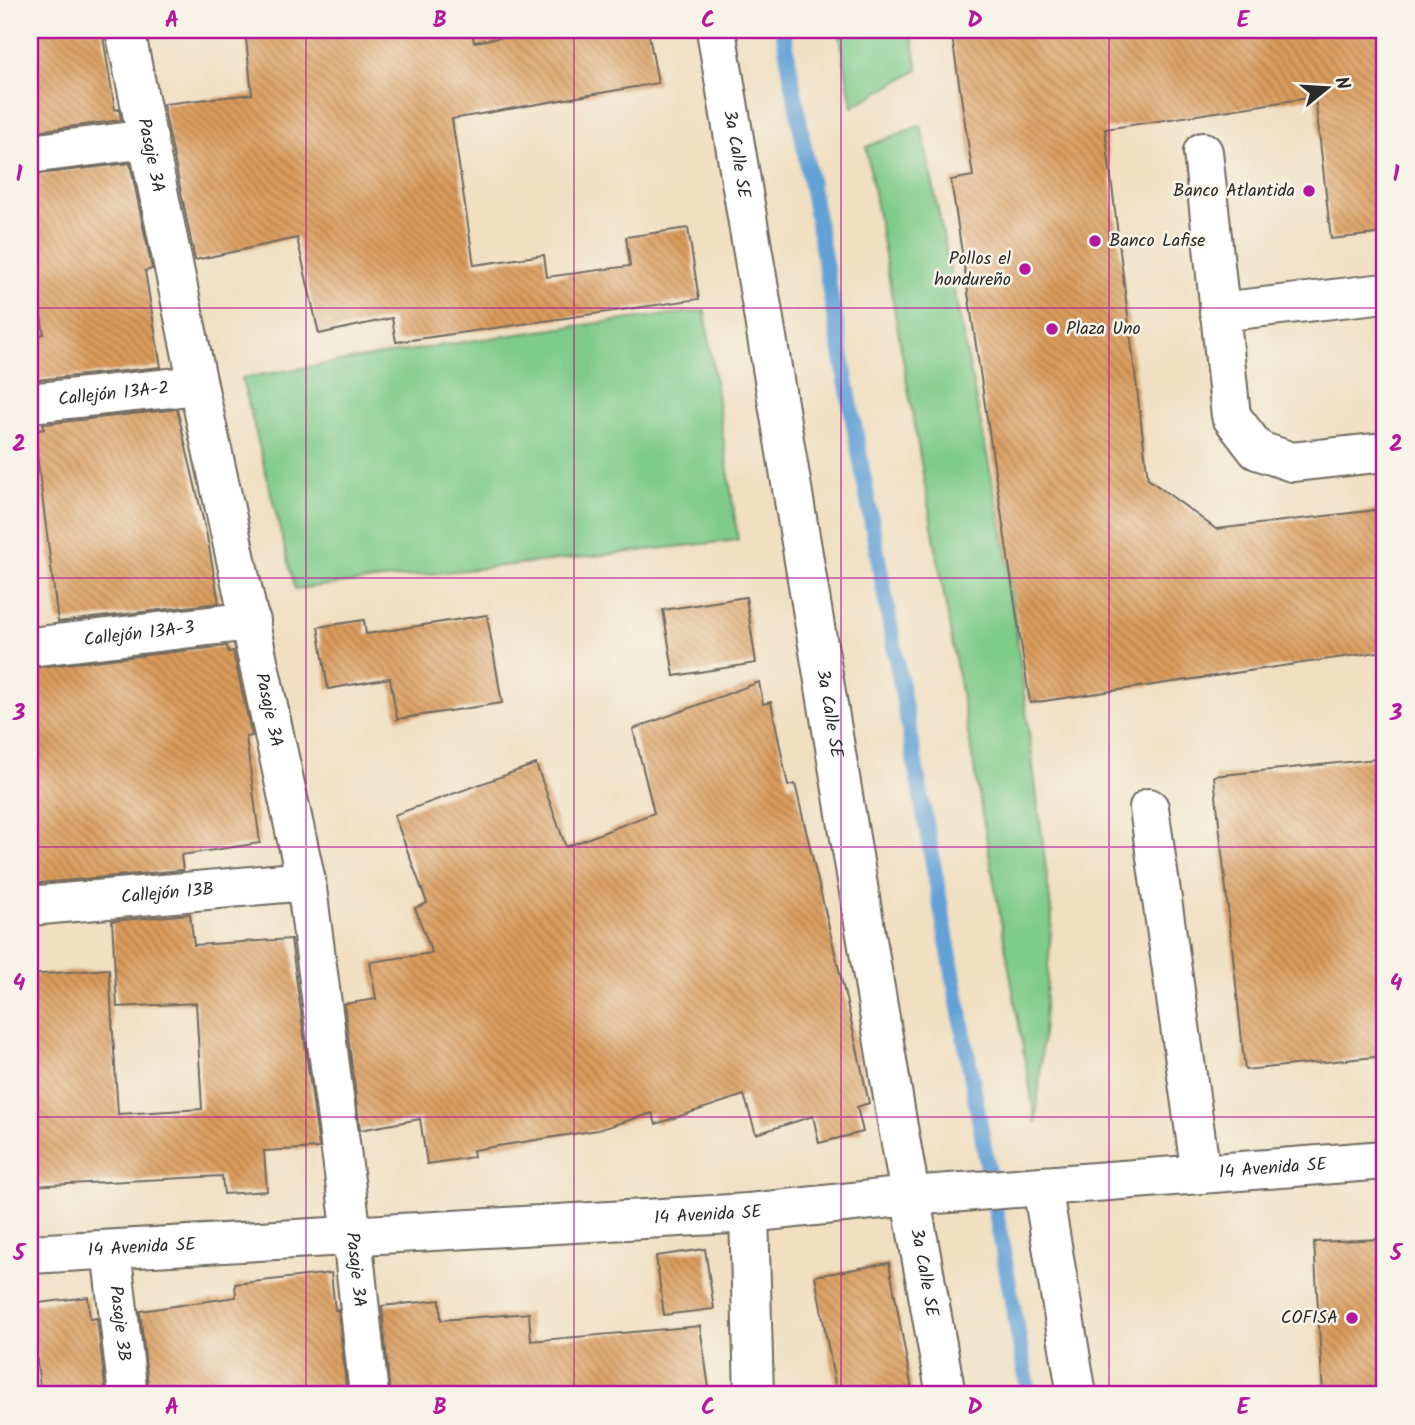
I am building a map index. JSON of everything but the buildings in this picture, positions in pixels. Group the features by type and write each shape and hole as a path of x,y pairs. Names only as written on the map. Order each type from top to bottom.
{"street":[{"name":"Pasaje 3A","path":"125,30 198,385 306,881 352,1235 369,1395"},
{"name":"3a Calle SE","path":"716,30 910,1196 946,1395"},
{"path":"30,154 148,139"},
{"path":"1203,152 1231,416 1257,450 1292,462 1385,452"},
{"path":"1219,312 1385,293"},
{"name":"Callejón 13A-2","path":"30,403 198,385"},
{"name":"Callejón 13A-3","path":"30,647 251,621"},
{"path":"1149,808 1201,1174"},
{"name":"Callejón 13B","path":"30,906 306,881"},
{"name":"14 Avenida SE","path":"30,1254 749,1213 910,1196 1385,1160"},
{"path":"1042,1186 1077,1395"},
{"path":"749,1213 754,1395"},
{"name":"Pasaje 3B","path":"111,1250 128,1395"}],"green space":[{"path":"839,30 911,30 918,70 852,107"},
{"path":"921,125 1006,550 1052,917 1036,1123 866,147"},
{"path":"705,311 738,540 295,589 242,378 531,332"}],"waterway":[{"path":"783,30 989,1174"},
{"path":"995,1207 1029,1395"}],"place":[{"name":"Banco Atlantida","path":"1309,191"},
{"name":"Banco Lafise","path":"1095,241"},
{"name":"Pollos el hondureño","path":"1025,269"},
{"name":"Plaza Uno","path":"1052,329"},
{"name":"COFISA","path":"1352,1318"}]}
